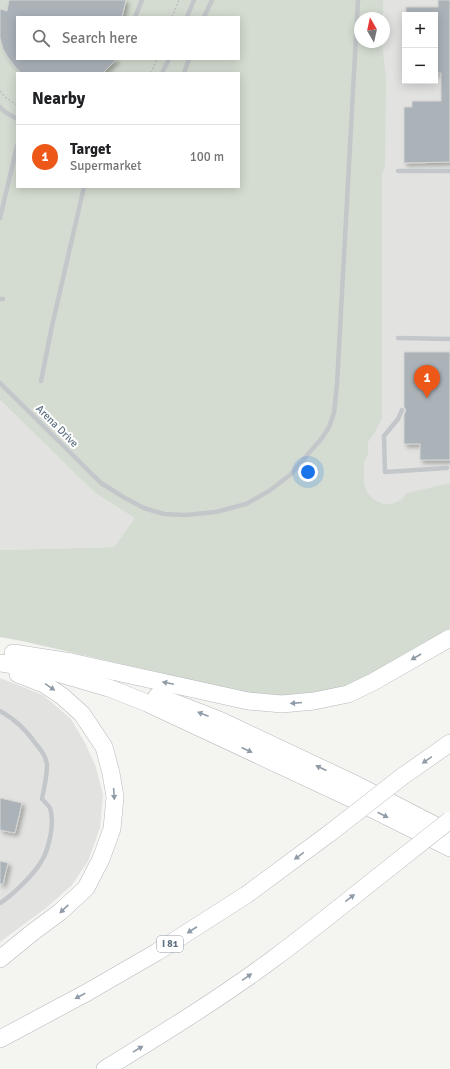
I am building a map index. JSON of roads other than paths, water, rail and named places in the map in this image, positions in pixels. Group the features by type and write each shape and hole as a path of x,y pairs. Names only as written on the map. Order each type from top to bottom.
{"highway":[{"path":"0,652 71,662 248,701 282,704 314,701 348,694 450,638"},
{"path":"0,652 121,682 219,720 357,784 450,833"},
{"path":"0,663 61,674 110,688 147,703 348,797 450,848"},
{"path":"0,670 22,675 44,684 62,696 82,714 104,747 111,773 115,797 112,829 101,859 86,888 60,912 0,959"},
{"name":"I 81","path":"0,1039 86,993 157,952 246,894 450,743"},
{"path":"105,1069 210,1003 273,959 450,820"}],"lane":[{"path":"135,16 142,0"},
{"path":"187,16 194,0"},
{"path":"204,16 212,0"},
{"name":"Arena Drive","path":"0,383 101,483 144,508 164,514 185,515 216,512 246,504 269,491 290,475 322,438 329,427 334,414 337,389 358,0"},
{"path":"162,72 168,60"},
{"path":"184,72 189,60"},
{"path":"0,107 16,118"},
{"path":"0,218 16,150"},
{"path":"398,171 450,171"},
{"path":"41,381 84,188"},
{"path":"398,338 450,339"},
{"path":"402,410 398,419 384,436 385,472 447,468"},
{"path":"0,711 9,716 27,731 45,755 47,764 46,782 42,799 47,803 52,817 51,830 42,861 35,871 4,901 0,903"}],"place":[{"name":"Target","path":"427,398"}]}
